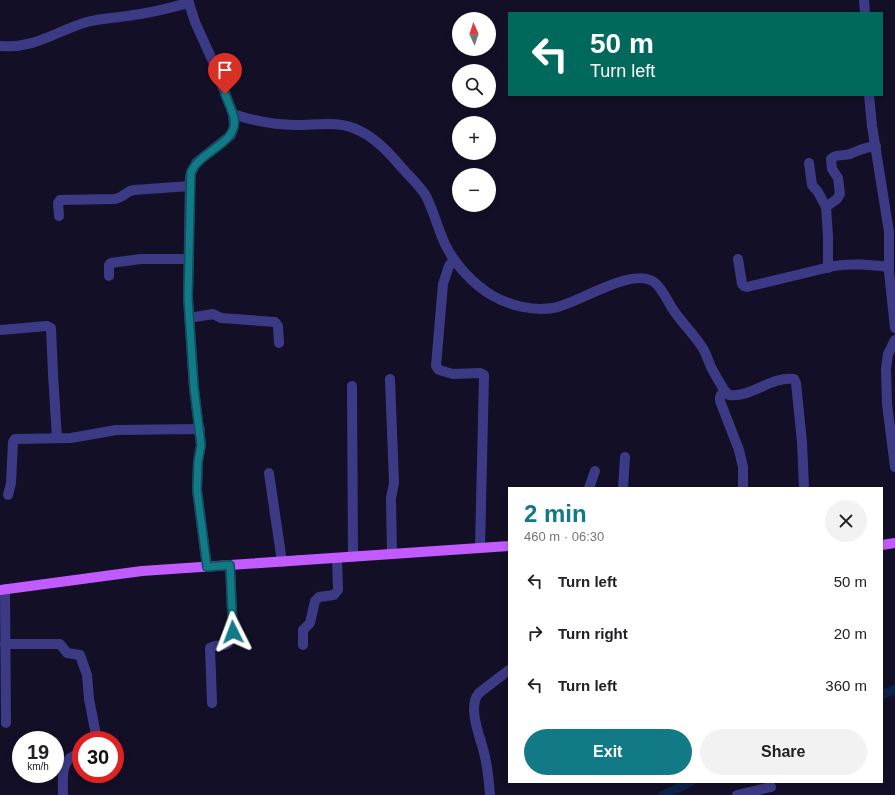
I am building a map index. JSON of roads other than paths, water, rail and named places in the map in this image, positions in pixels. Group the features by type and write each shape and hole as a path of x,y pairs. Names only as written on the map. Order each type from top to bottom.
{"main road":[{"path":"883,545 895,543"},
{"path":"2,589 142,571 508,546"}],"street":[{"path":"864,0 865,12"},
{"path":"0,46 22,46 36,43 86,22 98,19 134,15 189,2 201,37 215,66 234,121 231,135 196,163 191,172 188,259 189,318 194,388 201,445 198,462 197,490 207,567"},
{"path":"869,96 892,238 891,261 895,328"},
{"path":"234,121 275,124 339,124 350,126 372,137 419,186 430,205 446,246 454,259 477,284 492,295 507,302 526,307 553,308 625,280 637,278 647,279 654,282 678,317 703,348 712,368 722,393 721,404 739,450 743,467 743,487"},
{"path":"826,208 837,199 840,194 838,178 831,166 831,157 876,146"},
{"path":"809,163 812,185 826,208 828,268"},
{"path":"59,216 58,203 60,200 114,199 122,197 130,190 190,186"},
{"path":"109,276 109,265 111,262 141,259 188,259"},
{"path":"454,259 449,266 443,284 436,366 439,370 448,373 480,373 484,375 480,548"},
{"path":"738,259 742,284 747,287 848,264 891,261"},
{"path":"189,318 213,314 221,318 276,322 278,326 279,343"},
{"path":"0,330 47,326 51,328 52,374 57,438"},
{"path":"895,340 888,354 886,369 887,404 895,467"},
{"path":"390,379 394,483 391,498 392,554"},
{"path":"722,393 737,396 778,380 794,379 796,383 802,442 804,487"},
{"path":"352,386 354,557"},
{"path":"8,495 11,483 13,440 17,438 71,438 116,430 200,429"},
{"path":"623,487 625,457"},
{"path":"589,487 595,471"},
{"path":"269,473 282,562"},
{"path":"303,645 303,630 312,619 317,599 322,596 334,595 338,590 337,558"},
{"path":"212,703 210,648 213,646 226,645 233,636 230,565"},
{"path":"2,589 6,644 6,723"},
{"path":"6,644 60,644 67,653 80,655 87,675 89,699 95,731"},
{"path":"490,795 487,768 476,720 474,703 475,698 479,693 508,671"},
{"path":"63,795 65,765 72,758"},
{"path":"737,795 772,788"}],"waterway":[{"path":"883,695 895,689"},
{"path":"663,795 689,783"}]}
